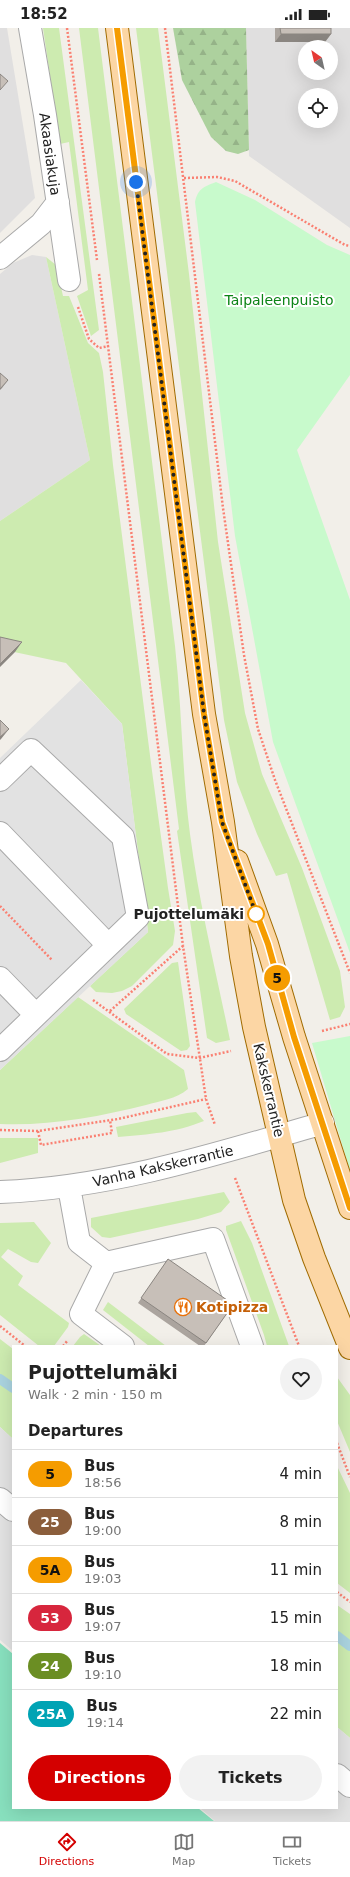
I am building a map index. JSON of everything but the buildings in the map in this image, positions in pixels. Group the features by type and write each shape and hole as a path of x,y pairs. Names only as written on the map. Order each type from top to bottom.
{"main road":[{"name":"Kakskerrantie","path":"117,28 204,714 222,822 241,956 254,1027 299,1214 314,1258 350,1348"},
{"name":"Kakskerrantie","path":"222,822 268,944 294,1037 350,1208"}],"street":[{"name":"Akaasiakuja","path":"30,28 69,280"},
{"path":"0,258 42,224 58,202"},
{"path":"0,780 31,750 123,837 138,917 0,1050"},
{"path":"0,833 108,945"},
{"path":"0,978 36,1015"},
{"name":"Vanha Kakskerrantie","path":"0,1192 69,1187 225,1152 322,1124"},
{"path":"69,1187 79,1242 106,1263"},
{"path":"106,1263 213,1239 252,1345"},
{"path":"106,1263 81,1314 122,1345"},
{"path":"0,1499 12,1509"},
{"path":"338,1776 350,1786"}],"path":[{"path":"67,28 97,261"},
{"path":"165,28 223,508 244,655 258,729 275,780 350,973"},
{"path":"184,178 217,177 236,181 345,245 350,246"},
{"path":"98,269 109,346 183,946 206,1099 299,1345"},
{"path":"76,303 89,339 99,348 109,346"},
{"path":"0,906 83,993 110,1011 167,1054 199,1058"},
{"path":"110,1011 183,946"},
{"path":"328,1030 350,1024"},
{"path":"0,1130 38,1131 110,1120 206,1099"},
{"path":"38,1131 41,1145 112,1133 110,1120"},
{"path":"0,1326 24,1345"},
{"path":"338,1446 350,1477"},
{"path":"338,1593 350,1602"}],"shaded area":[{"path":"0,28 7,28 35,198 0,233"},
{"path":"246,28 350,28 350,228 249,156"},
{"path":"32,255 46,257 90,460 0,521 0,274 13,263"},
{"path":"81,680 122,724 148,932 0,1070 0,758"},
{"path":"0,1427 12,1438 12,1650 0,1640"},
{"path":"338,1728 350,1738 350,1821 215,1821 201,1809 338,1809"}],"green space":[{"path":"43,28 59,28 99,330 91,336 77,296 88,290 69,142 60,144"},
{"path":"79,28 98,28 175,646 185,787 190,834 203,912 230,1040 216,1043 207,1038 177,831 179,829"},
{"path":"136,28 158,28 189,274 218,542 245,713 262,774 302,868 340,971 345,1007 340,1017 330,1020 287,873 276,876 257,834 237,782 224,720"},
{"path":"173,28 246,28 249,150 238,154 226,151 211,137 182,80"},
{"name":"Taipaleenpuisto","path":"216,182 255,200 327,245 350,255 350,375 297,450 350,600 350,953 273,742 235,536 195,202 202,189"},
{"path":"46,257 56,265 63,296 69,296 88,343 99,353 103,372 113,465 152,771 175,931 173,945 132,986 122,991 112,993 96,992 90,986 148,932 122,724 66,663 0,649 0,521 90,460"},
{"path":"178,962 190,1046 187,1050 181,1051 126,1014 124,1009 172,963"},
{"path":"78,997 184,1070 188,1089 168,1099 92,1117 37,1124 0,1124 0,1070"},
{"path":"350,1036 350,1171 312,1043"},
{"path":"196,1112 204,1121 172,1131 118,1137 116,1127"},
{"path":"0,1138 38,1138 38,1153 0,1163"},
{"path":"224,1192 230,1202 221,1212 198,1219 110,1238 102,1237 91,1227 91,1218"},
{"path":"241,1221 252,1243 289,1345 267,1345 226,1230 226,1226"},
{"path":"34,1222 51,1243 38,1263 31,1262 8,1249 1,1257 23,1276 18,1285 69,1323 68,1327 55,1345 38,1345 0,1315 0,1223"},
{"path":"108,1302 165,1345 148,1345 103,1310"},
{"path":"84,1334 100,1345 74,1345"},
{"path":"0,1339 12,1348 12,1438 0,1427"},
{"path":"338,1378 350,1395 350,1452 338,1423"},
{"path":"338,1468 350,1493 350,1593 338,1584"},
{"path":"338,1606 350,1614 350,1738 338,1728"},
{"path":"0,1643 12,1653 12,1809 199,1809 214,1821 0,1821"}],"waterway":[{"path":"0,1379 12,1387"},
{"path":"338,1637 350,1646"}],"bus line":[{"name":"5","path":"117,28 204,714 222,822 268,944 294,1037 350,1208"}],"place":[{"name":"Pujottelumäki","path":"256,914"},
{"name":"Kotipizza","path":"183,1307"}],"route":[{"path":"136,182 204,714 222,822 256,914"}]}
